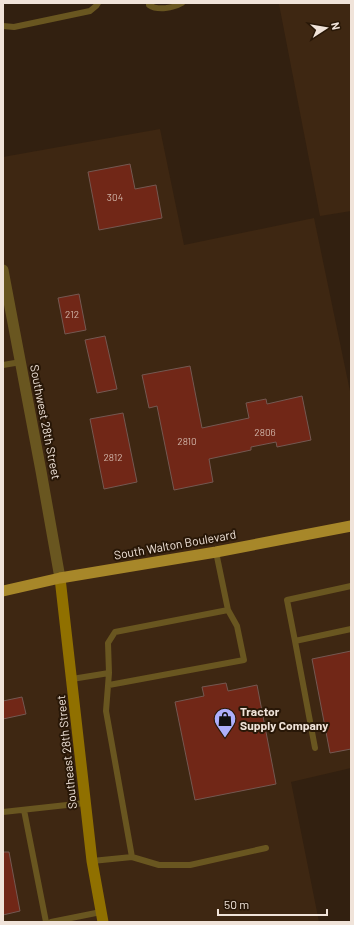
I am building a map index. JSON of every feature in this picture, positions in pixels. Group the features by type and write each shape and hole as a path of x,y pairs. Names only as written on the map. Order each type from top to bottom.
{"main road":[{"name":"South Walton Boulevard","path":"3,591 60,578 216,552 351,526"},
{"name":"Southeast 28th Street","path":"60,578 92,861 102,917"}],"street":[{"name":"Southwest 28th Street","path":"3,270 60,578"}],"lane":[{"path":"3,26 14,27 90,11 98,3"},
{"path":"149,3 149,5 153,8 159,9 182,3"},
{"path":"3,366 21,362"},
{"path":"109,685 244,660 237,626 228,610 216,552"},
{"path":"315,748 287,600 351,586"},
{"path":"132,857 106,711 109,685 108,643 115,632 228,610"},
{"path":"295,641 351,629"},
{"path":"72,679 109,673"},
{"path":"3,812 86,803"},
{"path":"24,810 46,922"},
{"path":"92,861 132,857 159,865 190,865 266,848"},
{"path":"51,922 102,917"}],"shaded area":[{"path":"351,3 351,211 320,216 279,4"},
{"path":"160,129 184,245 314,218 351,396 351,768 291,782 319,922 3,922 3,157"}],"building":[{"path":"130,164 135,189 156,185 162,218 99,230 88,172"},
{"path":"79,294 86,330 65,334 58,298"},
{"path":"105,336 117,389 97,393 85,340"},
{"path":"190,366 202,428 249,418 246,403 266,399 267,404 302,396 311,440 277,447 276,442 251,447 251,450 209,459 213,482 174,490 157,406 149,408 142,375"},
{"path":"123,413 137,482 104,489 90,419"},
{"path":"351,651 351,749 330,753 312,659"},
{"path":"226,683 228,691 257,685 276,784 195,800 175,702 204,696 202,687"},
{"path":"22,697 26,714 3,719 3,701"},
{"path":"3,852 9,852 20,911 3,915"}],"place":[{"name":"Tractor Supply Company","path":"225,738"}]}
